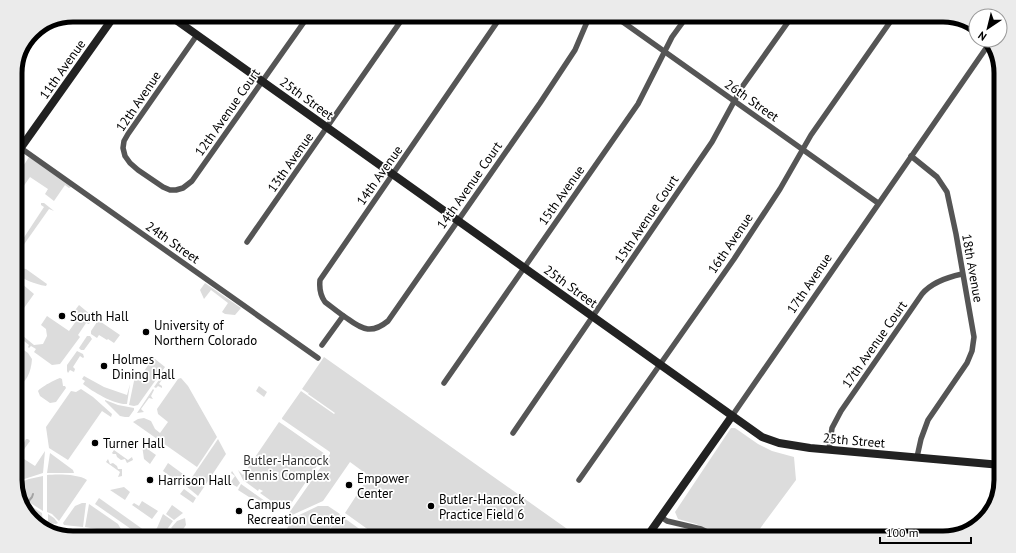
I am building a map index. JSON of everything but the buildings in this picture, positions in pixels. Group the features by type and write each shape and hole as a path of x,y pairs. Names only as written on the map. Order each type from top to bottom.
{"street":[{"name":"11th Avenue","path":"22,141 110,22"},
{"name":"25th Street","path":"179,22 762,437 789,445 829,450 994,464"},
{"name":"12th Avenue Court","path":"148,178 170,190 180,190 187,186 304,22"},
{"name":"13th Avenue","path":"247,242 400,22"},
{"name":"14th Avenue","path":"343,316 322,298 320,280 497,22"},
{"name":"14th Avenue Court","path":"343,316 361,328 372,330 382,326 388,321 540,103 575,50 587,22"},
{"name":"26th Street","path":"623,22 878,203"},
{"name":"15th Avenue","path":"444,383 638,104 672,37 683,22"},
{"name":"15th Avenue Court","path":"513,432 712,142 733,101 788,22"},
{"name":"16th Avenue","path":"579,480 780,189 802,150 890,22"},
{"name":"12th Avenue","path":"148,178 127,161 123,148 124,141 197,35"},
{"name":"17th Avenue","path":"651,531 986,48"},
{"name":"24th Street","path":"22,149 318,358"},
{"name":"18th Avenue","path":"911,156 937,177 947,192 973,330 972,351 966,366 928,420 922,435 917,457"},
{"name":"17th Avenue Court","path":"829,450 832,428 841,411 922,294 929,287 942,280 962,274"},
{"path":"322,345 343,316"},
{"path":"661,517 667,521 705,531"}],"green space":[{"path":"29,157 71,187 69,188 65,185 54,201 45,194 48,189 30,177 22,186 22,168"},
{"path":"41,203 44,203 54,211 49,209 22,247 22,240 44,207"},
{"path":"22,268 26,269 47,284 46,286 33,283 22,277"},
{"path":"205,283 241,308 235,315 225,314 222,312 228,303 211,290 204,299 200,290"},
{"path":"22,284 34,294 24,308"},
{"path":"79,305 91,315 92,319 89,324 86,323 78,335 80,337 60,364 52,365 34,352 36,349 31,346 29,348 29,345 24,341 22,344 23,336 34,345 43,344 47,336 46,329 41,325 47,316 69,331 79,317 73,313"},
{"path":"97,322 101,322 120,335 114,343 99,335 97,338 91,334 91,331"},
{"path":"87,336 90,336 92,339 84,350 81,350 79,348"},
{"path":"22,349 28,353 32,359 28,376 22,384"},
{"path":"77,351 83,354 84,357 83,358 80,356 73,367 75,369 74,372 70,370 68,373 67,365"},
{"path":"324,357 570,531 370,531 345,513 369,476 350,462 323,501 290,516 289,513 330,452 282,418 301,391 334,414 335,413 308,394 309,392 308,393 302,389"},
{"path":"152,359 155,359 165,367 138,405 129,405 134,381 140,372 143,373"},
{"path":"166,370 173,373 170,376 166,374 159,384 162,388 158,386 156,388 154,387"},
{"path":"84,376 104,387 127,395 130,384 127,404 110,400 92,391 83,384 85,381 82,379"},
{"path":"60,378 62,379 63,386 66,388 56,402 50,403 40,396 38,391 42,387"},
{"path":"181,378 188,386 217,437 197,467 133,422 144,418 151,421 155,429 160,433 168,422 158,414 157,409 178,379"},
{"path":"259,386 267,392 264,397 256,391"},
{"path":"81,389 93,397 112,414 111,417 102,411 68,460 49,448 46,427 71,391 76,392"},
{"path":"153,389 154,390 151,396 153,399 149,398 141,409 144,412 137,413"},
{"path":"105,400 118,405 134,408 134,410 129,417 120,416"},
{"name":"Butler-Hancock Tennis Complex","path":"279,422 325,454 288,508 281,508 260,493 263,491 259,489 258,491 243,480 238,470 243,475"},
{"path":"731,428 735,428 758,444 772,451 794,457 796,480 758,531 712,531 696,524 678,519 675,512"},
{"path":"26,439 30,441 22,452 22,446"},
{"path":"218,439 226,454 198,496 186,486"},
{"path":"142,445 156,455 150,464 144,459"},
{"path":"114,450 128,460 132,457 133,460 127,463 125,459 121,460 116,454 112,453"},
{"path":"45,451 43,473 22,480 22,461 24,459 35,466"},
{"path":"50,453 73,470 74,473 47,473"},
{"path":"108,459 110,464 113,463 118,469 122,469 122,476 118,477 120,472 106,462"},
{"path":"168,463 183,474 178,482 163,471"},
{"path":"232,471 240,483 237,487 230,483 235,476 231,473"},
{"path":"47,475 73,476 87,480 59,521 52,514 47,512"},
{"path":"43,476 43,511 26,500 22,482"},
{"path":"241,484 279,511 255,498 249,497 238,490"},
{"path":"124,487 130,492 125,500 110,490"},
{"path":"184,489 196,498 193,503 180,494"},
{"path":"99,498 145,531 134,531 95,504"},
{"path":"142,501 158,511 152,519 132,505 134,503 139,506"},
{"path":"86,503 83,527 64,525 63,523 75,506"},
{"path":"28,504 42,513 43,520 35,514"},
{"path":"89,504 118,524 122,531 105,531 85,527"},
{"path":"172,505 183,513 174,520 166,514"},
{"path":"318,506 328,506 340,514 328,531 286,531 291,519"},
{"path":"48,514 54,518 58,523 48,523"},
{"path":"163,514 173,521 166,531 154,531"},
{"path":"340,515 362,531 329,531"},
{"path":"185,518 186,525 182,531 176,531 171,528 177,521"}],"waterway":[{"path":"27,503 33,494"}],"place":[{"name":"South Hall","path":"62,316"},
{"name":"University of Northern Colorado","path":"146,332"},
{"name":"Holmes Dining Hall","path":"104,366"},
{"name":"Turner Hall","path":"95,443"},
{"name":"Harrison Hall","path":"150,480"},
{"name":"Empower Center","path":"349,485"},
{"name":"Butler-Hancock Practice Field 6","path":"431,506"},
{"name":"Campus Recreation Center","path":"239,511"}]}
